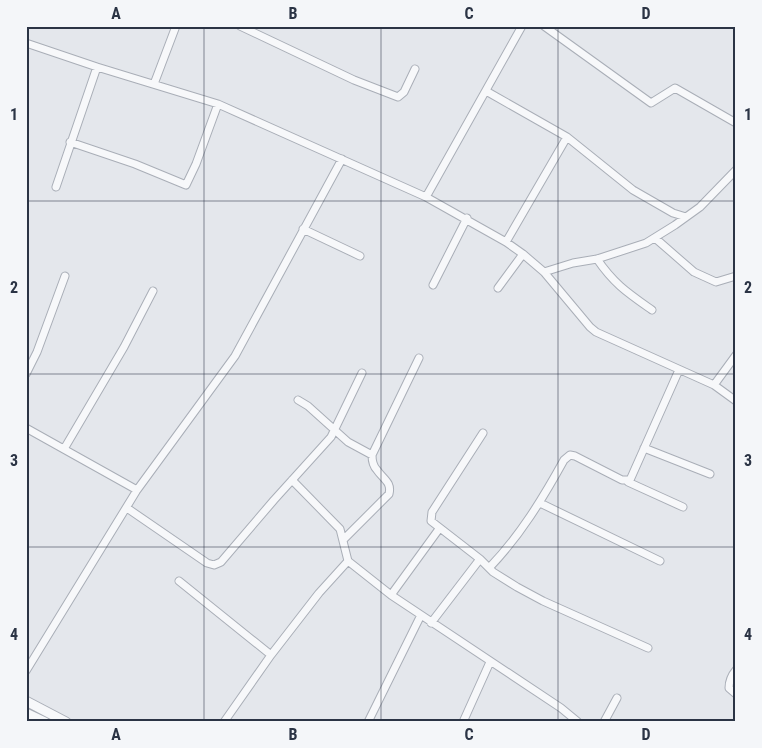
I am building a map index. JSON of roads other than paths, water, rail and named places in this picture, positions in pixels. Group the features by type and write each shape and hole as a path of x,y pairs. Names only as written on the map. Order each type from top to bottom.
{"street":[{"path":"154,84 176,26"},
{"path":"240,26 354,80 398,97 404,92 415,69"},
{"path":"426,197 522,26"},
{"path":"544,26 651,103 675,88 736,123"},
{"path":"26,42 97,67 218,104 426,197 467,218 523,254 544,272 596,332 714,385 736,402"},
{"path":"56,187 97,67"},
{"path":"486,91 567,137 633,190 672,212 686,217"},
{"path":"70,142 135,164 186,185 196,164 218,104"},
{"path":"506,242 567,137"},
{"path":"26,671 137,490 235,356 342,159"},
{"path":"544,272 572,263 597,260 655,238 700,207 736,170"},
{"path":"433,285 467,218"},
{"path":"303,230 360,256"},
{"path":"655,238 694,272 716,282 736,276"},
{"path":"498,288 523,254"},
{"path":"597,260 608,276 620,288 652,310"},
{"path":"26,374 38,352 65,276"},
{"path":"64,449 124,348 154,291"},
{"path":"714,385 736,355"},
{"path":"343,540 389,494 390,488 387,480 377,470 373,463 372,455 419,358"},
{"path":"628,482 679,370"},
{"path":"127,508 207,563 214,565 221,562 335,431 362,373"},
{"path":"298,400 308,406 348,442 372,455"},
{"path":"26,428 137,490"},
{"path":"483,433 432,512 431,521 480,559 493,572 517,587 543,601 648,648"},
{"path":"644,448 710,474"},
{"path":"489,568 504,552 540,503 564,460 570,455 683,507"},
{"path":"292,480 340,530 348,561 391,595 561,708 578,722"},
{"path":"540,503 660,561"},
{"path":"391,595 439,529"},
{"path":"431,623 480,559"},
{"path":"224,722 271,655 319,593 348,561"},
{"path":"179,581 271,655"},
{"path":"368,722 421,616"},
{"path":"463,722 490,662"},
{"path":"736,670 729,683 729,688 736,694"},
{"path":"604,722 616,698"},
{"path":"26,701 66,722"},
{"path":"27,714 45,722"}]}
